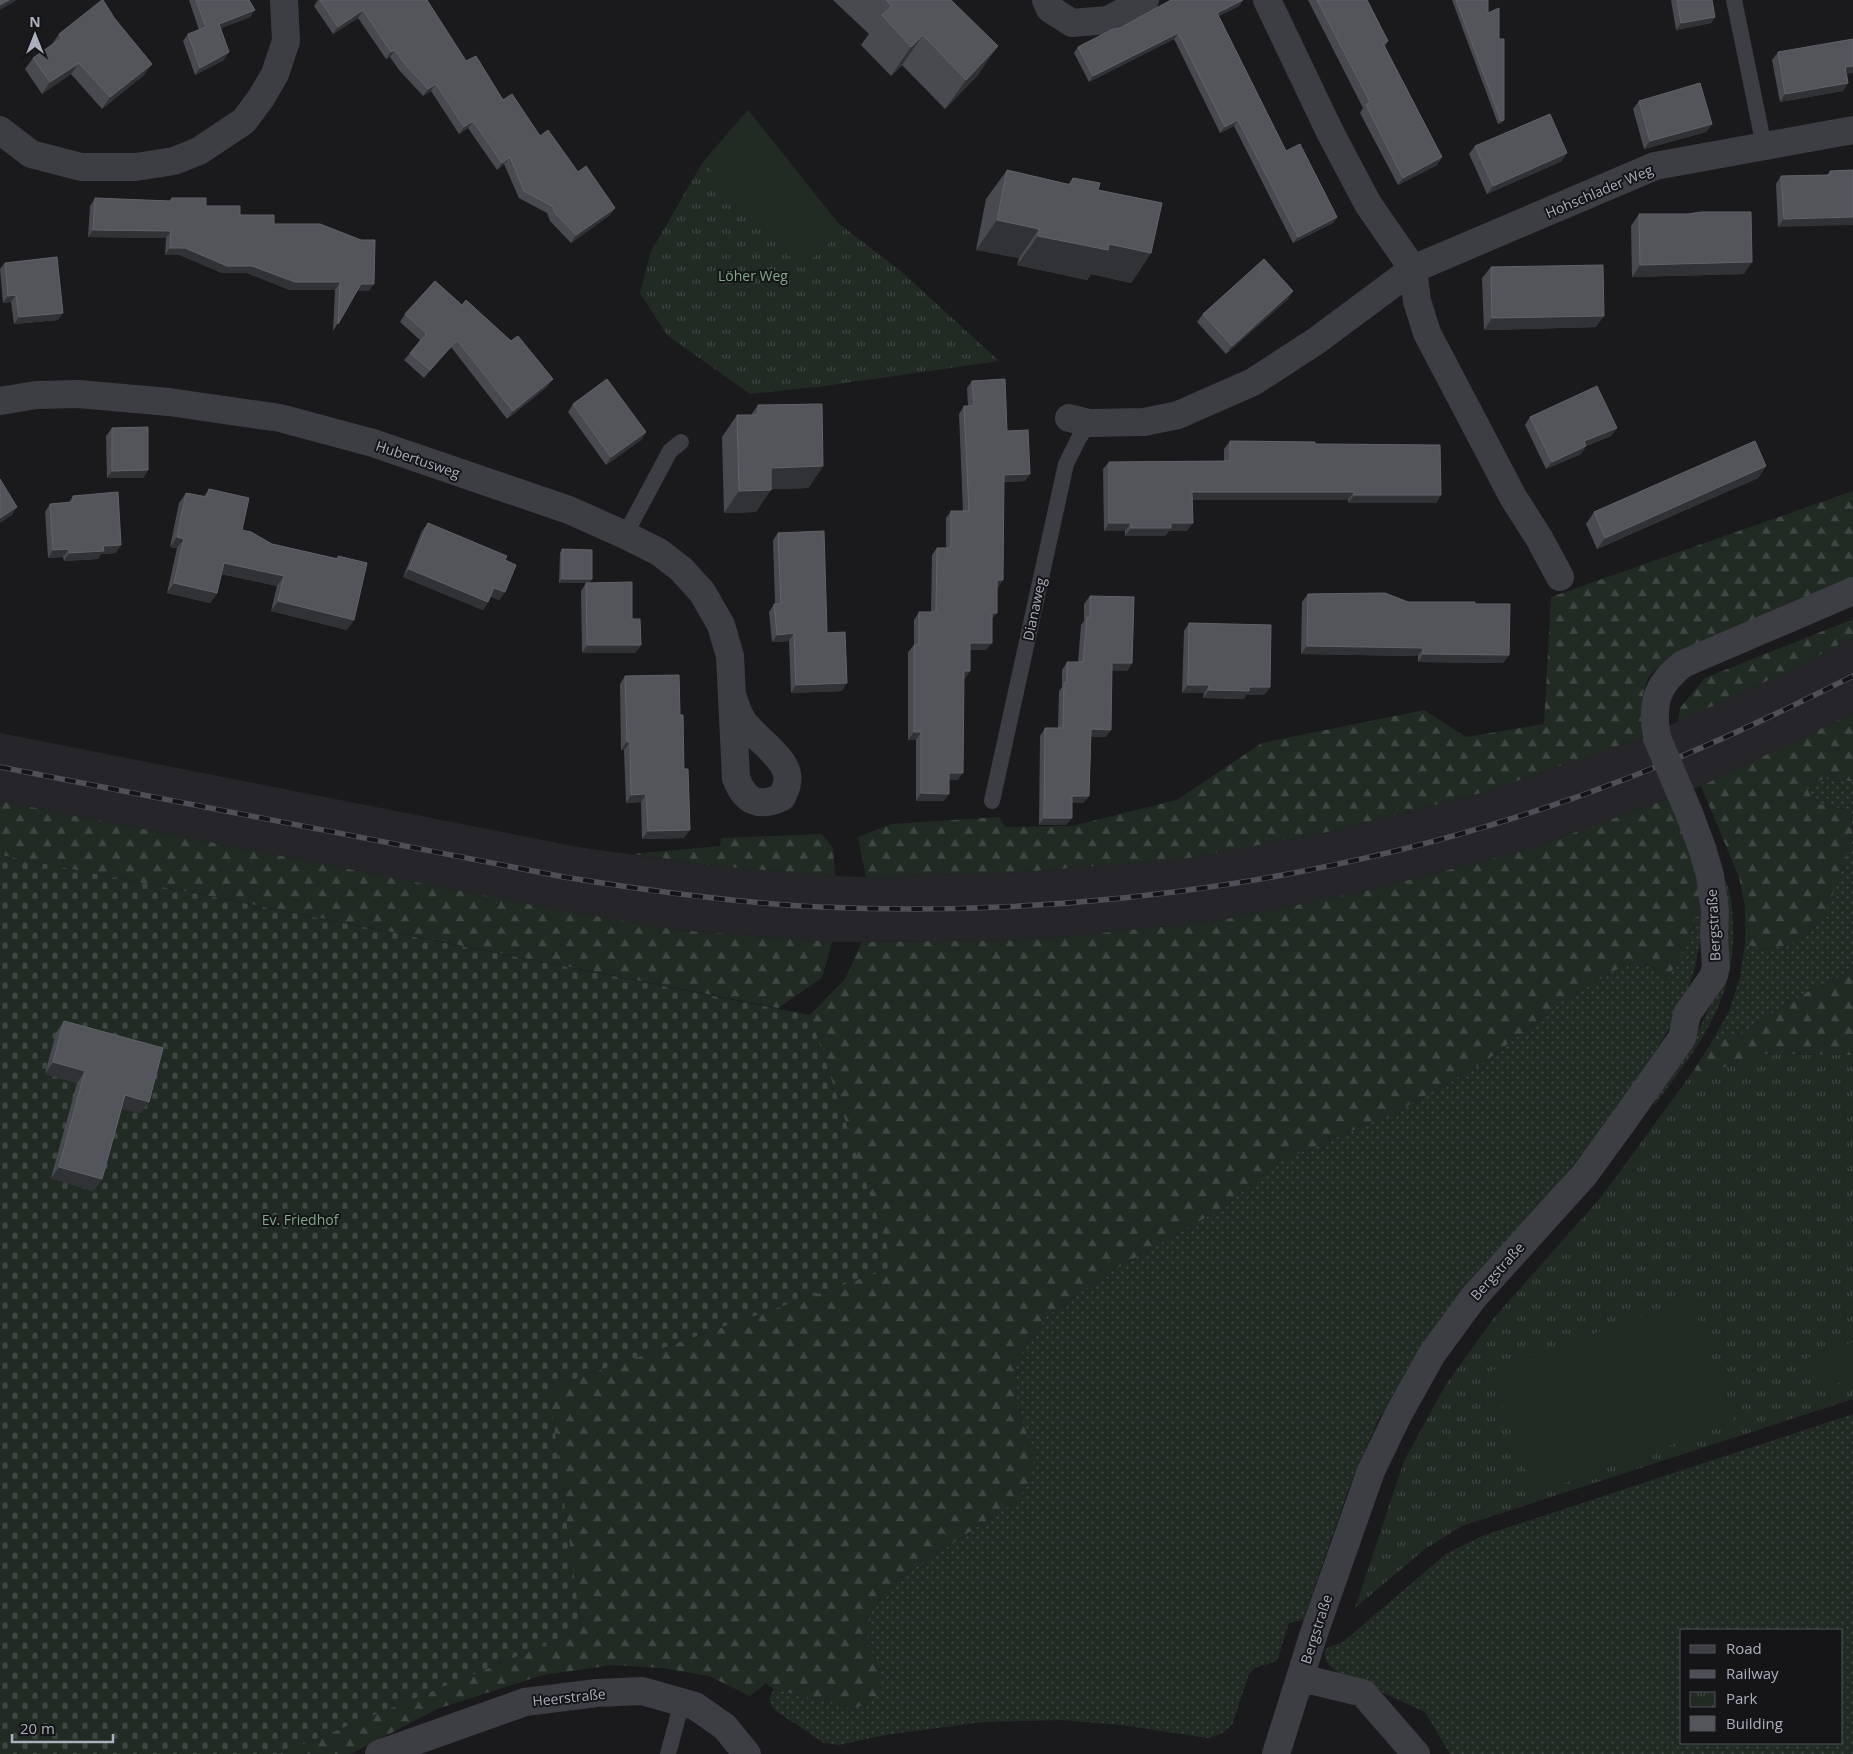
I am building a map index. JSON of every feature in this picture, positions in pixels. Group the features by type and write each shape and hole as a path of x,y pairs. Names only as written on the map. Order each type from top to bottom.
{"street":[{"path":"0,130 31,154 81,168 136,167 174,161 199,151 244,122 275,74 286,41 284,0"},
{"path":"1046,0 1050,9 1072,23 1108,20 1144,0"},
{"path":"1267,0 1330,132 1368,204 1413,270 1417,301 1427,333 1513,497 1560,576"},
{"name":"Hohschlader Weg","path":"1079,421 1144,422 1178,415 1253,382 1316,341 1413,270 1655,166 1853,130"},
{"name":"Hubertusweg","path":"0,401 36,395 78,394 169,402 280,418 373,443 569,510 659,552 681,569 702,592 722,625 730,656 732,694"},
{"name":"Bergstraße","path":"1276,1754 1314,1633 1371,1472 1398,1415 1432,1354 1473,1298 1584,1175 1678,1043 1684,1031 1687,1014 1713,977 1716,961 1715,911 1710,875 1689,813 1658,738 1654,712 1655,700 1671,674 1683,664 1853,591"},
{"path":"1301,1678 1363,1693 1416,1754"},
{"name":"Heerstraße","path":"379,1754 525,1702 597,1693 642,1690 695,1706 725,1727 747,1754"}],"lane":[{"path":"1734,0 1764,146"},
{"name":"Dianaweg","path":"992,801 1066,464 1078,438 1079,421"},
{"path":"626,535 670,451 680,442"},
{"path":"668,1754 682,1702"}],"shaded area":[{"path":"1853,637 1853,713 1701,786 1670,798 1529,849 1370,890 1217,921 1031,940 832,942 677,930 543,907 0,801 0,733 578,847 715,866 866,877 1023,872 1184,859 1333,831 1481,793 1642,738 1801,665"}],"green space":[{"name":"Löher Weg","path":"748,110 838,223 902,272 999,361 817,387 750,394 667,335 640,293 651,251 703,162"},
{"path":"748,110 838,223 845,229 801,268 703,162"},
{"path":"1853,491 1853,581 1671,659 1659,667 1652,673 1645,686 1641,714 1642,738 1481,793 1333,831 1184,859 1023,872 866,877 858,837 891,824 999,817 1005,827 1072,826 1177,800 1262,743 1424,710 1466,737 1544,724 1551,597"},
{"path":"1853,619 1853,637 1801,665 1678,722 1680,708 1705,678"},
{"path":"1853,713 1853,782 1829,776 1807,787 1813,803 1850,810 1853,838 1828,908 1797,942 1767,950 1745,944 1745,907 1739,877 1701,786"},
{"path":"1829,776 1853,782 1853,829 1850,810 1813,803 1807,787"},
{"path":"1670,798 1697,874 1701,901 1684,951 1667,979 1657,969 1639,962 1621,967 1563,1001 1486,1061 1398,1111 1281,1161 1222,1208 1107,1274 1046,1317 1016,1362 1017,1405 1034,1456 1032,1478 1017,1501 896,1580 872,1608 867,1640 882,1677 882,1692 868,1705 849,1708 774,1689 766,1683 750,1696 709,1676 663,1668 612,1665 543,1675 437,1709 351,1754 279,1754 581,1630 549,1388 893,1267 810,1015 845,979 862,942 1031,940 1217,921 1370,890 1529,849"},
{"path":"0,801 543,907 677,930 832,942 822,978 778,1008 0,855"},
{"path":"822,834 833,848 835,876 715,866 632,854 720,846 721,838"},
{"path":"1853,838 1853,971 1807,992 1740,1034 1713,1040 1730,1009 1740,977 1745,944 1767,950 1828,908"},
{"name":"Ev. Friedhof","path":"0,855 810,1015 894,1267 549,1388 581,1630 279,1754 0,1754"},
{"path":"1719,862 1730,894 1733,915 1731,961 1726,985 1708,1027 1683,1067 1654,1106 1655,1094 1700,1027 1719,988"},
{"path":"1701,901 1702,932 1695,967 1685,999 1662,1041 1608,1120 1545,1200 1419,1351 1378,1420 1350,1485 1303,1620 1289,1623 1277,1661 1255,1668 1249,1674 1232,1725 1221,1734 1208,1738 1121,1725 1062,1720 983,1722 885,1735 839,1745 824,1743 773,1708 770,1701 774,1689 849,1708 882,1676 867,1640 872,1608 896,1580 1017,1501 1034,1456 1017,1405 1016,1362 1046,1317 1107,1274 1222,1208 1281,1161 1398,1111 1486,1061 1563,1001 1621,967 1639,962 1657,969 1667,979 1684,951"},
{"path":"1853,971 1853,1055 1765,1054 1704,1074 1694,1070 1713,1040 1740,1034 1807,992"},
{"path":"1765,1054 1853,1055 1853,1399 1462,1526 1425,1549 1355,1608 1404,1461 1445,1386 1493,1319 1602,1196 1694,1070 1704,1074"},
{"path":"1691,1299 1735,1422 1534,1494 1490,1371"},
{"path":"1853,1342 1853,1378 1819,1390 1807,1358"},
{"path":"1853,1414 1853,1754 1450,1754 1425,1712 1337,1672 1327,1662 1325,1656 1325,1649 1343,1642 1446,1554 1482,1536"}],"building":[{"path":"0,0 9,0 0,5"},
{"path":"102,0 152,64 110,97 79,63 50,82 33,58 62,38 59,34"},
{"path":"196,0 249,0 255,10 219,24 229,52 200,68 188,34 206,27"},
{"path":"320,0 427,0 466,61 476,56 503,100 512,94 540,136 548,130 578,172 586,166 615,208 576,235 556,214 552,206 524,191 510,157 502,163 473,121 464,127 436,84 428,89 404,63 395,50 391,52 363,10 338,27"},
{"path":"886,0 951,0 998,46 966,80 923,35 911,47 882,15 892,6"},
{"path":"1171,0 1243,0 1217,13 1286,151 1300,144 1337,217 1298,237 1238,120 1225,127 1178,33 1093,76 1078,47 1113,29 1120,28"},
{"path":"1317,0 1367,0 1388,41 1383,44 1442,157 1403,178 1366,105 1370,102"},
{"path":"1456,0 1488,0 1488,13 1499,8 1499,39 1504,39 1504,120 1501,121"},
{"path":"1677,0 1712,0 1715,17 1681,23"},
{"path":"1853,39 1853,66 1845,67 1848,83 1785,94 1778,52"},
{"path":"1700,83 1712,124 1650,141 1639,101"},
{"path":"1550,114 1567,153 1493,186 1475,146"},
{"path":"1007,170 1071,185 1073,178 1100,183 1098,190 1162,203 1151,253 1109,244 1108,250 1038,236 1039,229 997,220"},
{"path":"1853,170 1853,217 1784,219 1781,176 1830,175 1830,171"},
{"path":"95,198 170,201 172,198 206,198 206,206 240,206 240,215 274,215 274,224 320,224 361,240 375,240 374,284 361,284 338,324 340,282 295,282 252,266 227,266 185,248 170,248 171,231 93,230"},
{"path":"1701,212 1751,212 1752,262 1640,265 1639,214 1688,214"},
{"path":"57,257 63,313 19,317 16,295 8,296 5,263"},
{"path":"1264,259 1293,291 1232,346 1203,314"},
{"path":"1603,265 1604,316 1492,318 1491,267"},
{"path":"435,281 462,305 466,300 511,341 518,336 553,379 513,411 457,340 430,370 410,353 427,334 405,314"},
{"path":"607,379 646,432 611,457 573,404"},
{"path":"1005,379 1007,431 1028,430 1030,474 1004,475 1003,580 997,580 997,613 992,613 992,643 970,643 970,671 964,671 963,773 949,773 949,794 921,793 921,732 914,732 914,645 919,645 919,612 936,612 937,548 951,548 951,511 969,511 964,406 974,406 972,381"},
{"path":"1597,386 1617,428 1584,441 1586,446 1552,462 1530,417"},
{"path":"822,404 823,466 771,468 771,490 739,491 737,415 758,415 758,405"},
{"path":"148,427 148,470 112,471 112,428"},
{"path":"1230,441 1440,445 1441,495 1354,495 1354,492 1192,492 1193,523 1171,523 1171,528 1131,528 1131,523 1109,523 1109,462 1230,461"},
{"path":"1755,441 1766,466 1605,538 1594,512"},
{"path":"0,479 17,507 0,518"},
{"path":"209,489 249,498 242,530 251,532 272,544 338,559 338,556 367,563 354,620 278,601 284,576 224,563 217,593 174,583 184,539 177,537 186,493 207,497"},
{"path":"118,492 121,545 103,546 104,551 69,553 69,549 53,550 50,504 73,502 73,496"},
{"path":"428,523 507,556 505,560 516,565 505,592 494,588 488,602 409,569"},
{"path":"824,531 827,633 845,632 847,683 796,685 794,633 777,635 774,604 781,604 778,533"},
{"path":"562,549 592,550 592,579 562,579"},
{"path":"632,582 632,619 640,619 641,645 587,645 586,583"},
{"path":"1385,593 1408,602 1510,604 1509,655 1423,654 1423,648 1307,646 1308,594"},
{"path":"1090,596 1134,597 1132,663 1112,663 1111,730 1091,729 1089,796 1072,796 1072,818 1044,818 1045,728 1063,728 1064,683 1067,683 1067,662 1083,662 1087,617 1090,617"},
{"path":"1189,623 1271,625 1270,687 1249,687 1249,691 1209,690 1209,685 1188,685"},
{"path":"679,675 680,715 683,715 684,769 688,769 690,830 648,831 646,794 631,795 630,742 627,742 625,676"},
{"path":"64,1021 163,1048 149,1102 125,1095 102,1179 59,1167 85,1071 53,1062"}],"railway":[{"path":"0,767 564,877 660,892 757,903 822,907 924,909 1026,906 1129,897 1232,884 1333,865 1434,841 1532,812 1628,778 1742,730 1853,676"}]}
